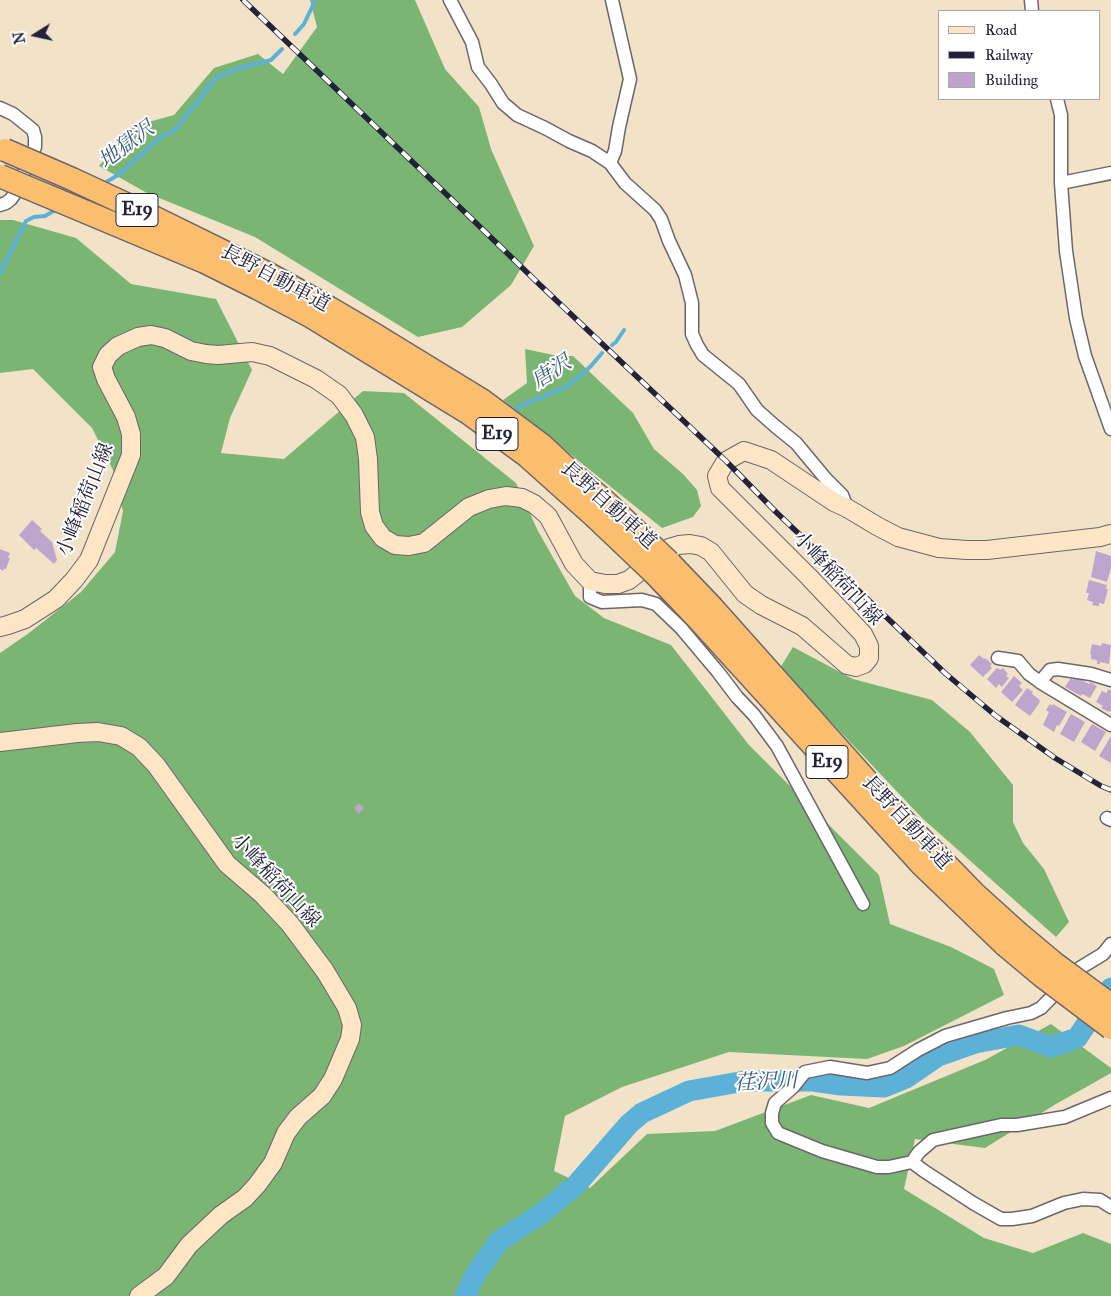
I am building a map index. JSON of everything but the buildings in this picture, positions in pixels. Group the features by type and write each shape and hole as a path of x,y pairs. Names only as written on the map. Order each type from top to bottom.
{"highway":[{"name":"長野自動車道","path":"3,149 116,200 262,280 312,317 361,347 475,407 534,451 601,509 662,568 699,620 922,865 1011,938 1049,981 1111,1028"},
{"name":"長野自動車道","path":"0,176 205,262 262,280"},
{"name":"長野自動車道","path":"1011,938 1054,963 1111,1005"}],"main road":[{"name":"小峰稲荷山線","path":"0,627 25,619 56,599 89,560 131,456 131,434 126,417 106,379 102,367 108,355 118,346 138,337 150,335 165,338 191,351 206,354 218,355 252,352 270,356 316,379 339,395 354,415 365,437 368,459 370,512 374,526 383,538 395,545 408,546 424,543 469,507 489,499 506,496 522,498 534,504 548,516 574,564 590,581 618,584 630,580 669,548 690,544 701,546 711,552 745,594 761,605 802,626 847,666 856,668 864,664 869,658 869,646 863,634 810,577 720,488 717,476 726,461 744,451 771,460 834,502 898,537 939,548 987,550 1100,537 1111,534"},
{"name":"小峰稲荷山線","path":"0,742 98,732 120,736 139,747 156,765 226,864 263,895 290,924 325,971 347,1008 352,1025 350,1039 333,1079 322,1096 298,1117 286,1133 273,1162 258,1185 189,1245 166,1276 139,1296"}],"street":[{"path":"450,0 472,42 478,67 503,103 517,115 569,142 592,150 610,163 625,183 655,210 661,218 669,241 686,275 692,303 692,334 703,355 739,384 757,410 796,443 842,496 847,508"},
{"path":"610,163 615,151 630,79 612,0"},
{"path":"1057,100 1061,115 1066,251 1076,318 1085,356 1111,429"},
{"path":"0,108 13,114 33,130 35,147 15,193 6,203 0,205"},
{"path":"1062,183 1111,173"},
{"path":"590,581 590,597 602,602 642,600 656,604 681,628 737,697 754,714 777,746 863,904"},
{"path":"998,658 1018,661 1029,674 1040,682 1111,725"},
{"path":"1040,682 1050,670 1058,668 1111,680"},
{"path":"1111,944 1103,954 1080,968 1041,1008 1031,1013 1006,1018 945,1036 890,1068 866,1073 830,1067 805,1072 793,1087 775,1103 772,1123 778,1133 822,1151 878,1167 912,1162 919,1152 933,1140 1001,1125 1017,1125 1065,1117 1111,1098"},
{"path":"912,1162 992,1216 1001,1219 1032,1216 1064,1203 1083,1199 1100,1200 1111,1207"}],"green space":[{"path":"310,0 415,0 445,69 479,107 491,149 534,246 511,285 462,327 418,337 255,237 147,193 99,166 134,126 174,115 214,68 258,54 283,74 317,27"},
{"path":"0,220 13,220 76,238 131,284 216,299 252,370 230,418 221,453 284,459 363,391 404,393 516,483 538,531 575,596 604,618 671,645 749,745 879,875 890,924 951,947 994,969 1004,995 904,1046 867,1059 729,1052 622,1087 565,1116 554,1171 590,1188 647,1134 715,1131 811,1095 869,1108 985,1060 1051,1024 1111,1068 1111,1073 985,1148 915,1139 904,1189 984,1238 1033,1253 1083,1233 1111,1244 1111,1296 0,1296 0,653 81,592 115,552 123,511 113,470 92,428 33,369 0,373"},
{"path":"525,349 558,356 573,356 633,413 654,449 683,474 697,490 701,506 693,517 662,528 503,400 527,383"},
{"path":"793,647 853,679 932,700 970,732 1013,785 1013,822 1023,843 1044,869 1069,922 1056,937 922,818 780,668"}],"waterway":[{"name":"地獄沢","path":"295,34 304,24 314,0"},
{"name":"地獄沢","path":"103,184 118,175 162,136 174,131 216,78 236,69 271,60 282,49"},
{"name":"地獄沢","path":"0,273 26,221 34,217 45,216 57,209"},
{"path":"612,345 624,330"},
{"name":"唐沢","path":"514,412 518,407 564,388 591,366 602,353"},
{"name":"荏沢川","path":"465,1296 477,1272 499,1241 541,1214 576,1185 629,1124 642,1113 689,1091 745,1081 813,1081 841,1085 884,1087 906,1078 938,1056 975,1043 1019,1035 1051,1047 1077,1038 1111,988"}],"railway":[{"path":"243,0 946,674 996,716 1055,758 1111,790"}]}
